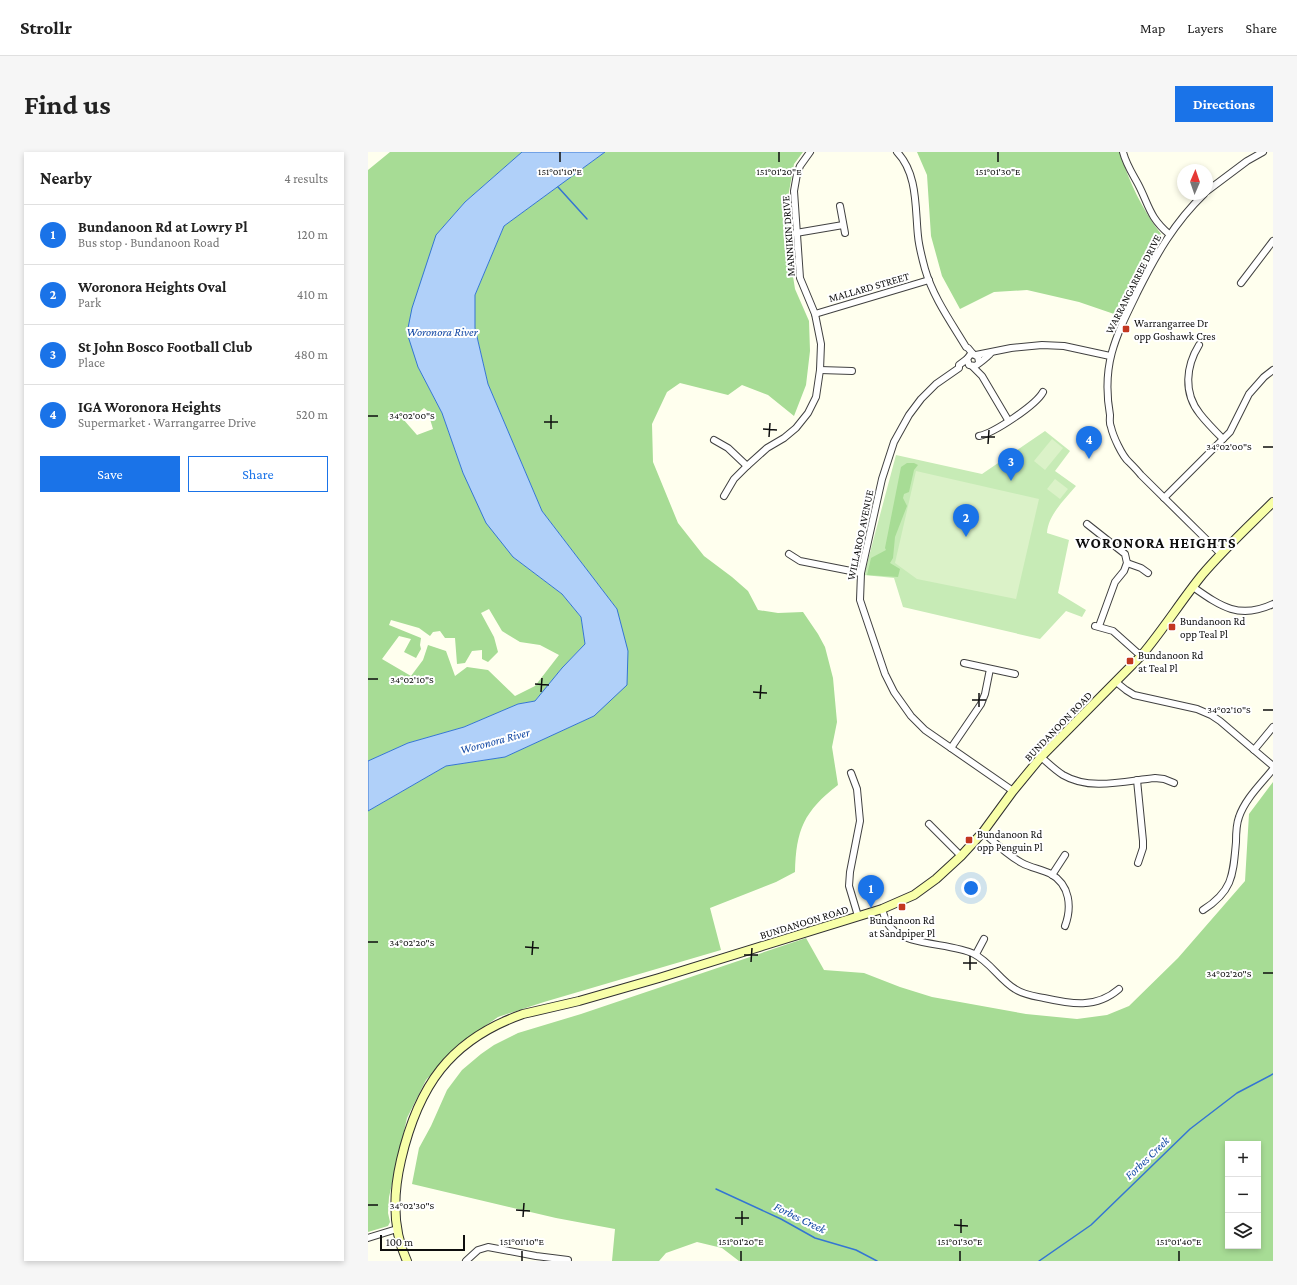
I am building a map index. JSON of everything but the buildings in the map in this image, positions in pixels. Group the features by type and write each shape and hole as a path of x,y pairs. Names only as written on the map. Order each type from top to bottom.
{"street":[{"name":"MANNIKIN DRIVE","path":"724,496 734,479 747,466 767,448 790,434 803,421 816,397 820,370 821,344 815,314 800,278 796,233 795,184 800,166 810,152"},
{"path":"897,152 905,162 911,175 920,247 929,280 939,301 968,348 971,356 968,364 975,365 1008,420"},
{"path":"1124,152 1129,168 1139,185 1150,212 1162,228 1169,234"},
{"path":"1213,186 1259,153"},
{"name":"WARRANGARREE DRIVE","path":"1198,200 1169,234 1154,260 1123,323 1110,356 1106,390 1110,418 1132,464 1221,554"},
{"path":"840,206 844,233"},
{"path":"796,233 843,225"},
{"path":"1242,284 1273,242"},
{"name":"MALLARD STREET","path":"815,314 929,280"},
{"name":"WILLAROO AVENUE","path":"1013,791 925,730 905,708 889,682 882,667 863,608 860,591 861,573 890,450 909,415 921,399 936,384 959,368 959,365 971,356 1021,346 1047,345 1073,348 1110,356"},
{"path":"1199,345 1190,363 1188,376 1190,392 1195,407 1200,415 1224,439"},
{"name":"WILLAROO AVENUE","path":"959,368 962,369 975,365 991,353"},
{"path":"971,356 979,358 975,365"},
{"path":"820,370 852,371"},
{"path":"1164,498 1224,439 1233,427 1249,394 1264,377 1273,370"},
{"path":"979,436 989,433 1036,401 1044,392"},
{"path":"714,440 728,448 747,466"},
{"name":"BUNDANOON ROAD","path":"407,1261 400,1243 397,1229 395,1203 397,1180 402,1156 413,1118 424,1094 437,1074 451,1058 473,1039 497,1024 523,1014 601,995 882,909 905,900 921,891 961,856 983,832 1013,791 1041,757 1141,656 1193,587 1221,554 1273,502"},
{"path":"1087,524 1124,554 1127,564 1124,571 1115,582 1097,626 1113,631 1141,656"},
{"path":"789,554 800,561 861,573"},
{"path":"1127,564 1141,568 1148,573"},
{"path":"1193,587 1217,603 1232,610 1252,611 1273,604"},
{"path":"964,663 1015,674"},
{"path":"951,748 981,704 985,694 990,669"},
{"path":"1116,682 1130,693 1197,709 1211,715 1220,720 1273,766"},
{"path":"1254,750 1273,727"},
{"path":"1041,757 1062,775 1080,782 1101,784 1155,778 1164,779 1174,783"},
{"path":"1203,910 1215,902 1226,890 1230,882 1234,866 1239,816 1246,802 1273,769"},
{"path":"851,773 857,789 860,821 850,872 849,886 858,916"},
{"path":"1137,780 1143,842 1142,854 1138,863"},
{"path":"929,824 961,856"},
{"path":"983,832 1014,859 1022,864 1052,875 1062,885 1068,897 1070,906 1065,926"},
{"path":"1052,875 1065,855"},
{"path":"882,909 890,927 898,934 912,939 976,954 1012,987 1028,994 1061,1002 1080,1004 1098,1002 1113,995 1119,989"},
{"path":"976,954 984,939"},
{"path":"368,1238 397,1229"},
{"path":"466,1261 478,1250 488,1247 568,1260"}],"green space":[{"path":"390,152 522,152 465,202 436,235 418,367 442,413 463,473 513,557 562,594 581,617 585,644 562,668 535,701 518,704 464,727 408,743 368,761 368,170","holes":["424,408 430,413 433,429 417,435 403,419 415,416","489,609 502,631 520,642 540,645 559,655 535,686 515,696 488,670 467,667 455,676 446,651 428,645 423,660 411,676 382,659 399,636 411,639 404,652 416,658 421,649 421,638 389,625 391,620 419,628 430,636 433,632 440,631 445,638 455,638 457,664 465,663 472,651 482,650 482,659 488,662 498,652 494,637 481,613"]},
{"path":"605,152 803,152 794,164 788,197 787,218 790,257 795,289 809,321 810,351 806,385 794,416 768,395 742,385 728,395 680,383 667,392 652,424 653,462 678,523 704,556 748,591 758,610 778,613 803,612 818,634 825,647 833,678 837,722 832,747 838,785 826,794 804,822 797,844 795,872 776,882 710,908 721,950 498,1017 458,1045 426,1080 407,1118 389,1197 388,1213 390,1222 388,1226 368,1232 368,811 446,766 505,757 594,716 617,609 542,511 488,384 475,328 475,295 504,226"},
{"path":"917,152 1120,152 1127,173 1137,195 1154,225 1161,234 1117,315 1079,302 1027,290 994,292 960,309 942,276 931,236 927,175"},
{"path":"1045,431 1070,451 1055,471 1076,486 1062,502 1050,520 1047,533 1069,540 1058,593 1086,610 1082,617 1066,611 1040,639 903,607 894,578 864,575 896,455 982,474"},
{"path":"1052,439 1063,448 1045,470 1034,461"},
{"path":"907,463 914,463 918,465 914,470 909,492 904,494 903,498 907,506 895,537 893,558 890,563 900,569 898,577 867,575 871,558 886,550 885,548 901,467"},
{"path":"916,471 1039,499 1016,599 917,579 895,563"},
{"path":"1055,479 1068,489 1060,499 1047,489"},
{"path":"1273,782 1273,1261 739,1261 722,1248 697,1242 666,1253 659,1261 612,1261 615,1229 556,1218 412,1184 419,1148 431,1126 447,1090 462,1070 481,1054 494,1045 518,1033 581,1014 806,938 824,970 864,973 900,987 932,997 1026,1014 1077,1019 1107,1015 1129,1006 1178,958 1245,881 1249,814"}],"water":[{"name":"Woronora River","path":"522,152 605,152 504,226 475,295 475,328 488,384 542,511 617,609 628,651 627,685 594,716 505,757 446,766 368,811 368,761 408,743 464,727 518,704 535,701 562,668 585,644 581,617 562,594 513,557 486,523 463,473 442,413 418,367 407,333 412,308 436,235 465,202"}],"waterway":[{"path":"558,187 587,219"},
{"name":"Forbes Creek","path":"1039,1261 1091,1225 1190,1129 1237,1093 1273,1074"},
{"name":"Forbes Creek","path":"716,1189 781,1219 815,1238 856,1250 877,1261"}],"place":[{"name":"Warrangarree Dr opp Goshawk Cres","path":"1126,329"},
{"name":"IGA Woronora Heights","path":"1089,459"},
{"name":"St John Bosco Football Club","path":"1011,481"},
{"name":"Woronora Heights Oval","path":"966,537"},
{"name":"Bundanoon Rd opp Teal Pl","path":"1172,627"},
{"name":"Bundanoon Rd at Teal Pl","path":"1130,661"},
{"name":"Bundanoon Rd opp Penguin Pl","path":"969,840"},
{"name":"Bundanoon Rd at Sandpiper Pl","path":"902,907"},
{"name":"Bundanoon Rd at Lowry Pl","path":"871,908"}],"district":[{"name":"WORONORA HEIGHTS","path":"1156,543"}]}
